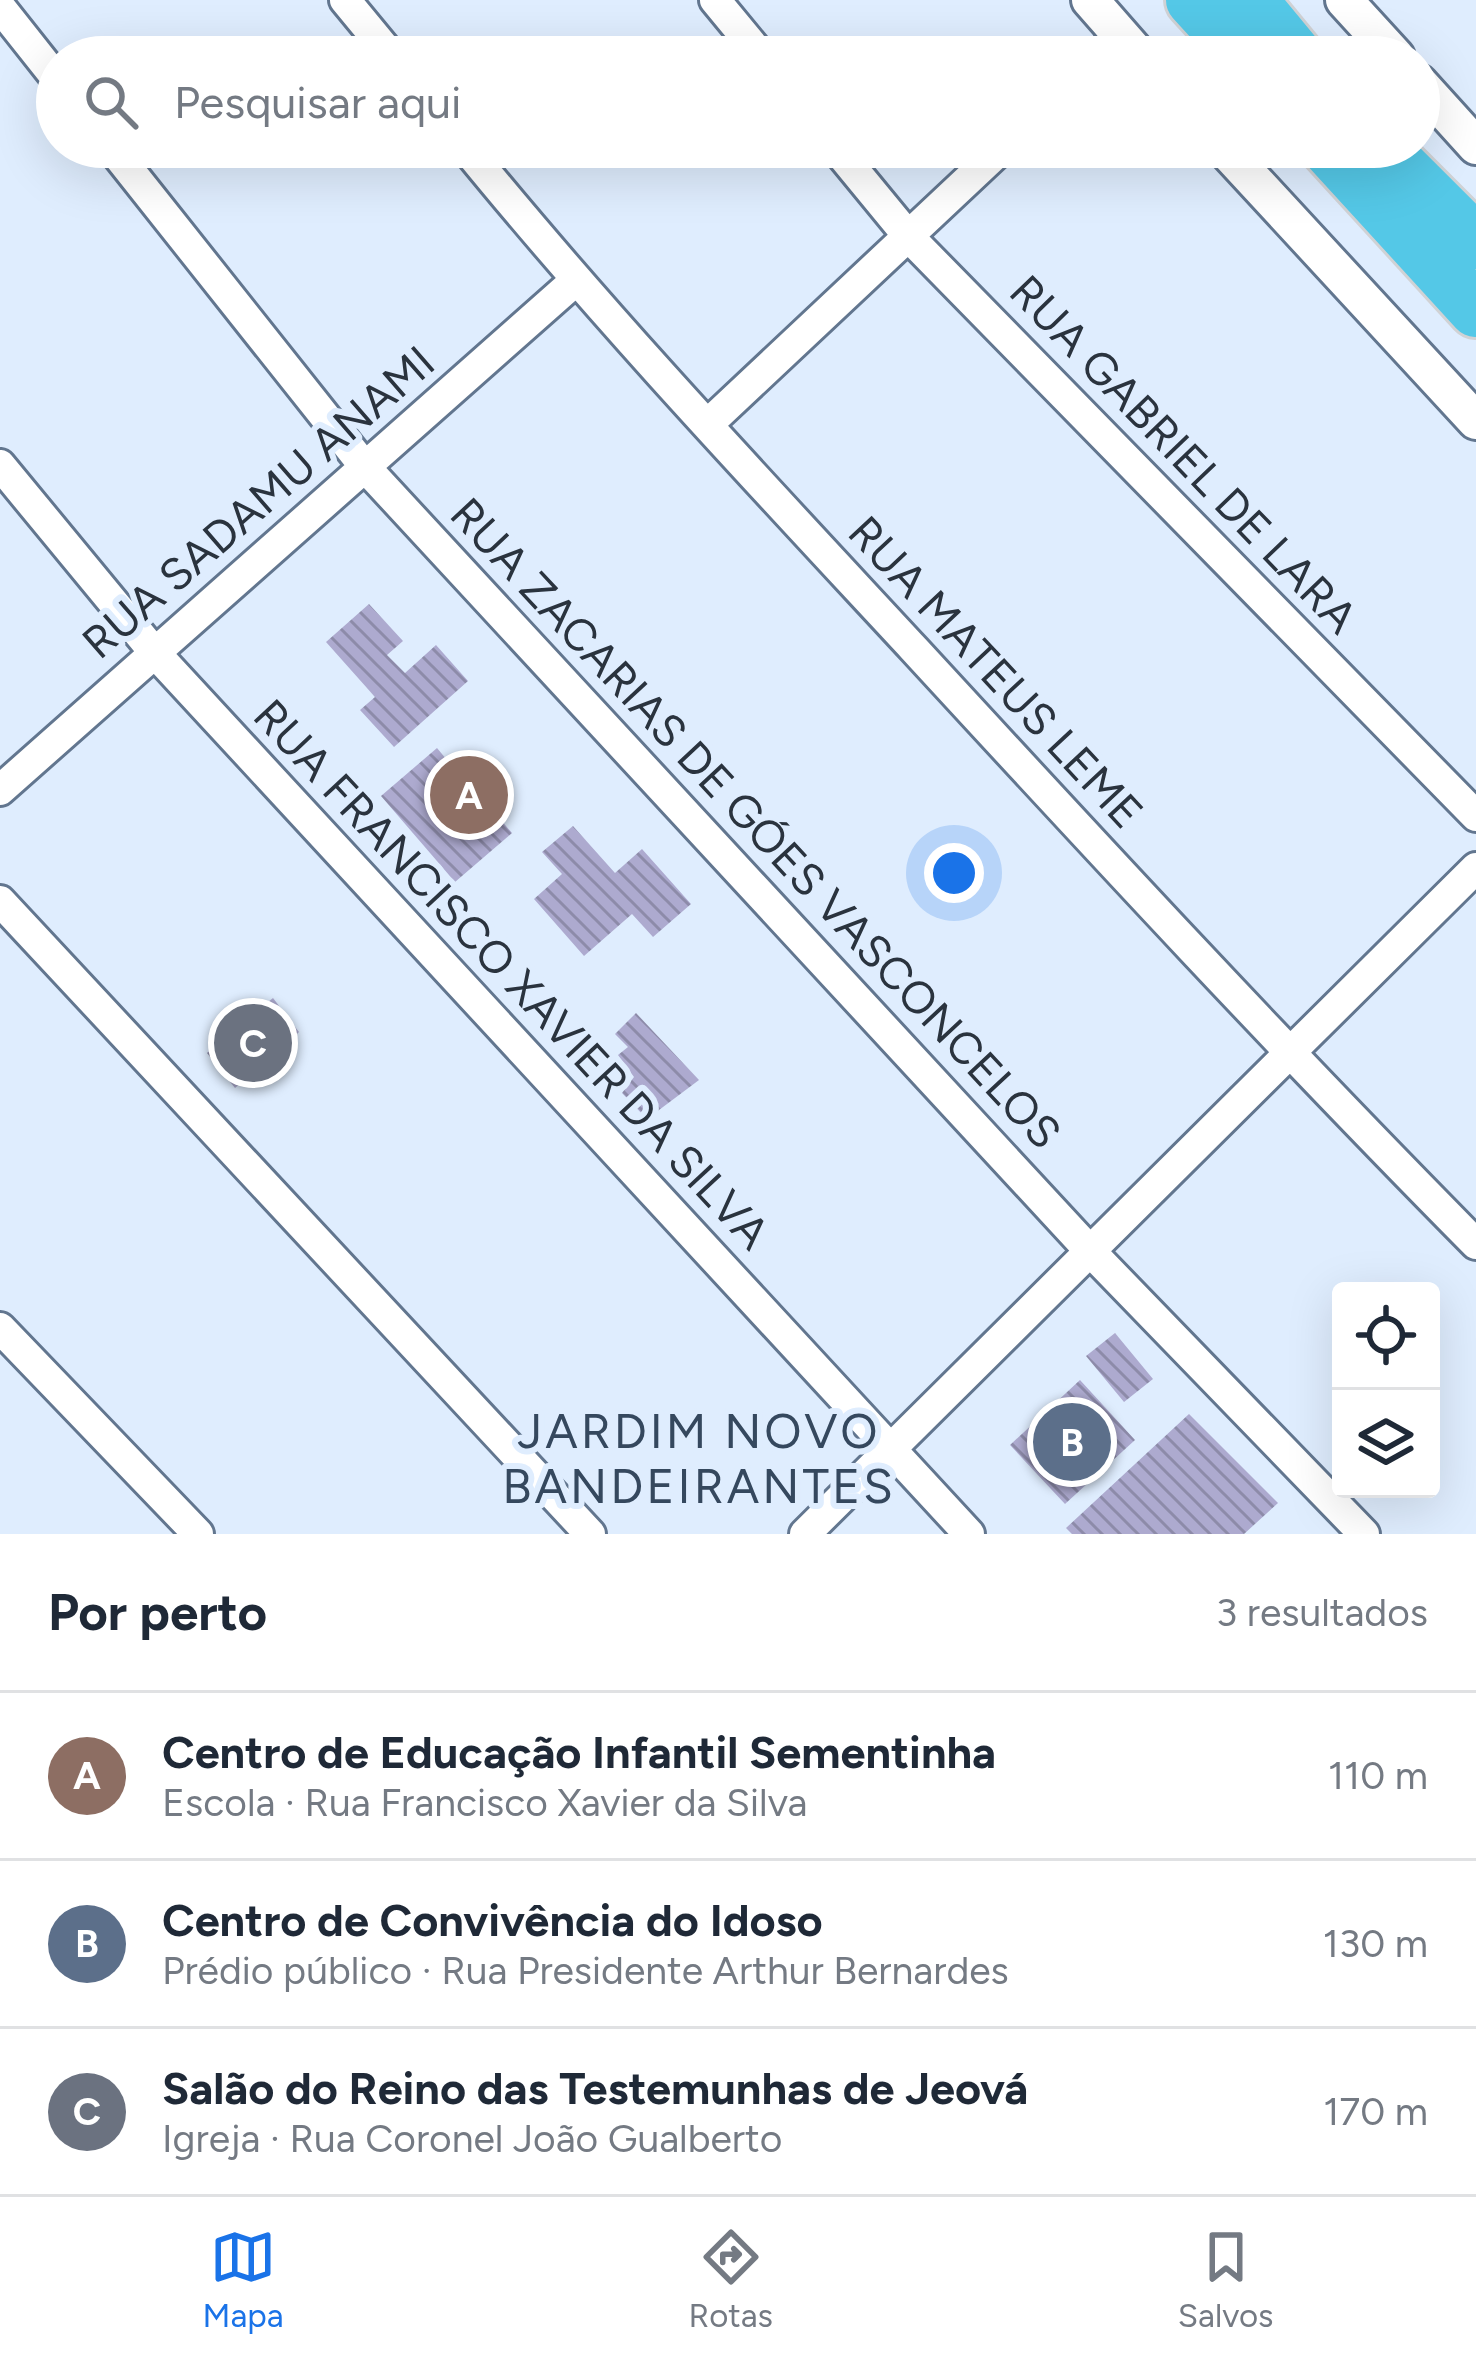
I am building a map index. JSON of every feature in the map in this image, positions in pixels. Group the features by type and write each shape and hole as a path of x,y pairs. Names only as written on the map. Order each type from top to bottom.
{"highway":[{"path":"1192,0 1225,36"},
{"path":"1250,0 1280,36"},
{"path":"1346,168 1476,310"},
{"path":"1402,168 1476,242"}],"street":[{"path":"345,0 375,36"},
{"path":"715,0 745,36"},
{"path":"1090,0 1111,36"},
{"path":"1344,0 1377,36"},
{"path":"0,7 36,52"},
{"path":"1440,106 1476,146"},
{"name":"RUA ZACARIAS DE GÓES VASCONCELOS","path":"128,168 365,467 1090,1251 1364,1534"},
{"name":"RUA MATEUS LEME","path":"482,168 575,281 707,425 1288,1054 1476,1244"},
{"name":"RUA GABRIEL DE LARA","path":"852,168 909,237 1476,816"},
{"path":"707,425 981,168"},
{"path":"1242,168 1476,421"},
{"name":"RUA SADAMU ANAMI","path":"0,790 575,281"},
{"name":"RUA FRANCISCO XAVIER DA SILVA","path":"0,465 155,653 969,1534"},
{"path":"805,1534 1476,868"},
{"path":"0,901 590,1534"},
{"path":"0,1328 198,1534"}],"building":[{"path":"369,604 403,641 387,655 405,673 436,645 468,681 394,747 360,710 375,697 326,642"},
{"path":"437,748 466,783 432,812 447,828 482,798 512,833 455,882 381,796"},
{"path":"573,826 615,873 642,849 691,904 653,937 632,914 584,956 534,899 562,874 542,852"},
{"path":"273,998 299,1032 235,1088 207,1053"},
{"path":"636,1013 699,1080 647,1119 622,1093 634,1077 618,1055 628,1047 615,1034"},
{"path":"1115,1333 1153,1379 1124,1402 1086,1356"},
{"path":"1080,1380 1135,1440 1065,1504 1010,1445"},
{"path":"1189,1414 1278,1503 1244,1534 1072,1534 1066,1528"}],"place":[{"name":"Centro de Educação Infantil Sementinha","path":"469,795"},
{"name":"Salão do Reino das Testemunhas de Jeová","path":"253,1043"},
{"name":"Centro de Convivência do Idoso","path":"1072,1442"}],"district":[{"name":"JARDIM NOVO BANDEIRANTES","path":"699,1458"}]}
